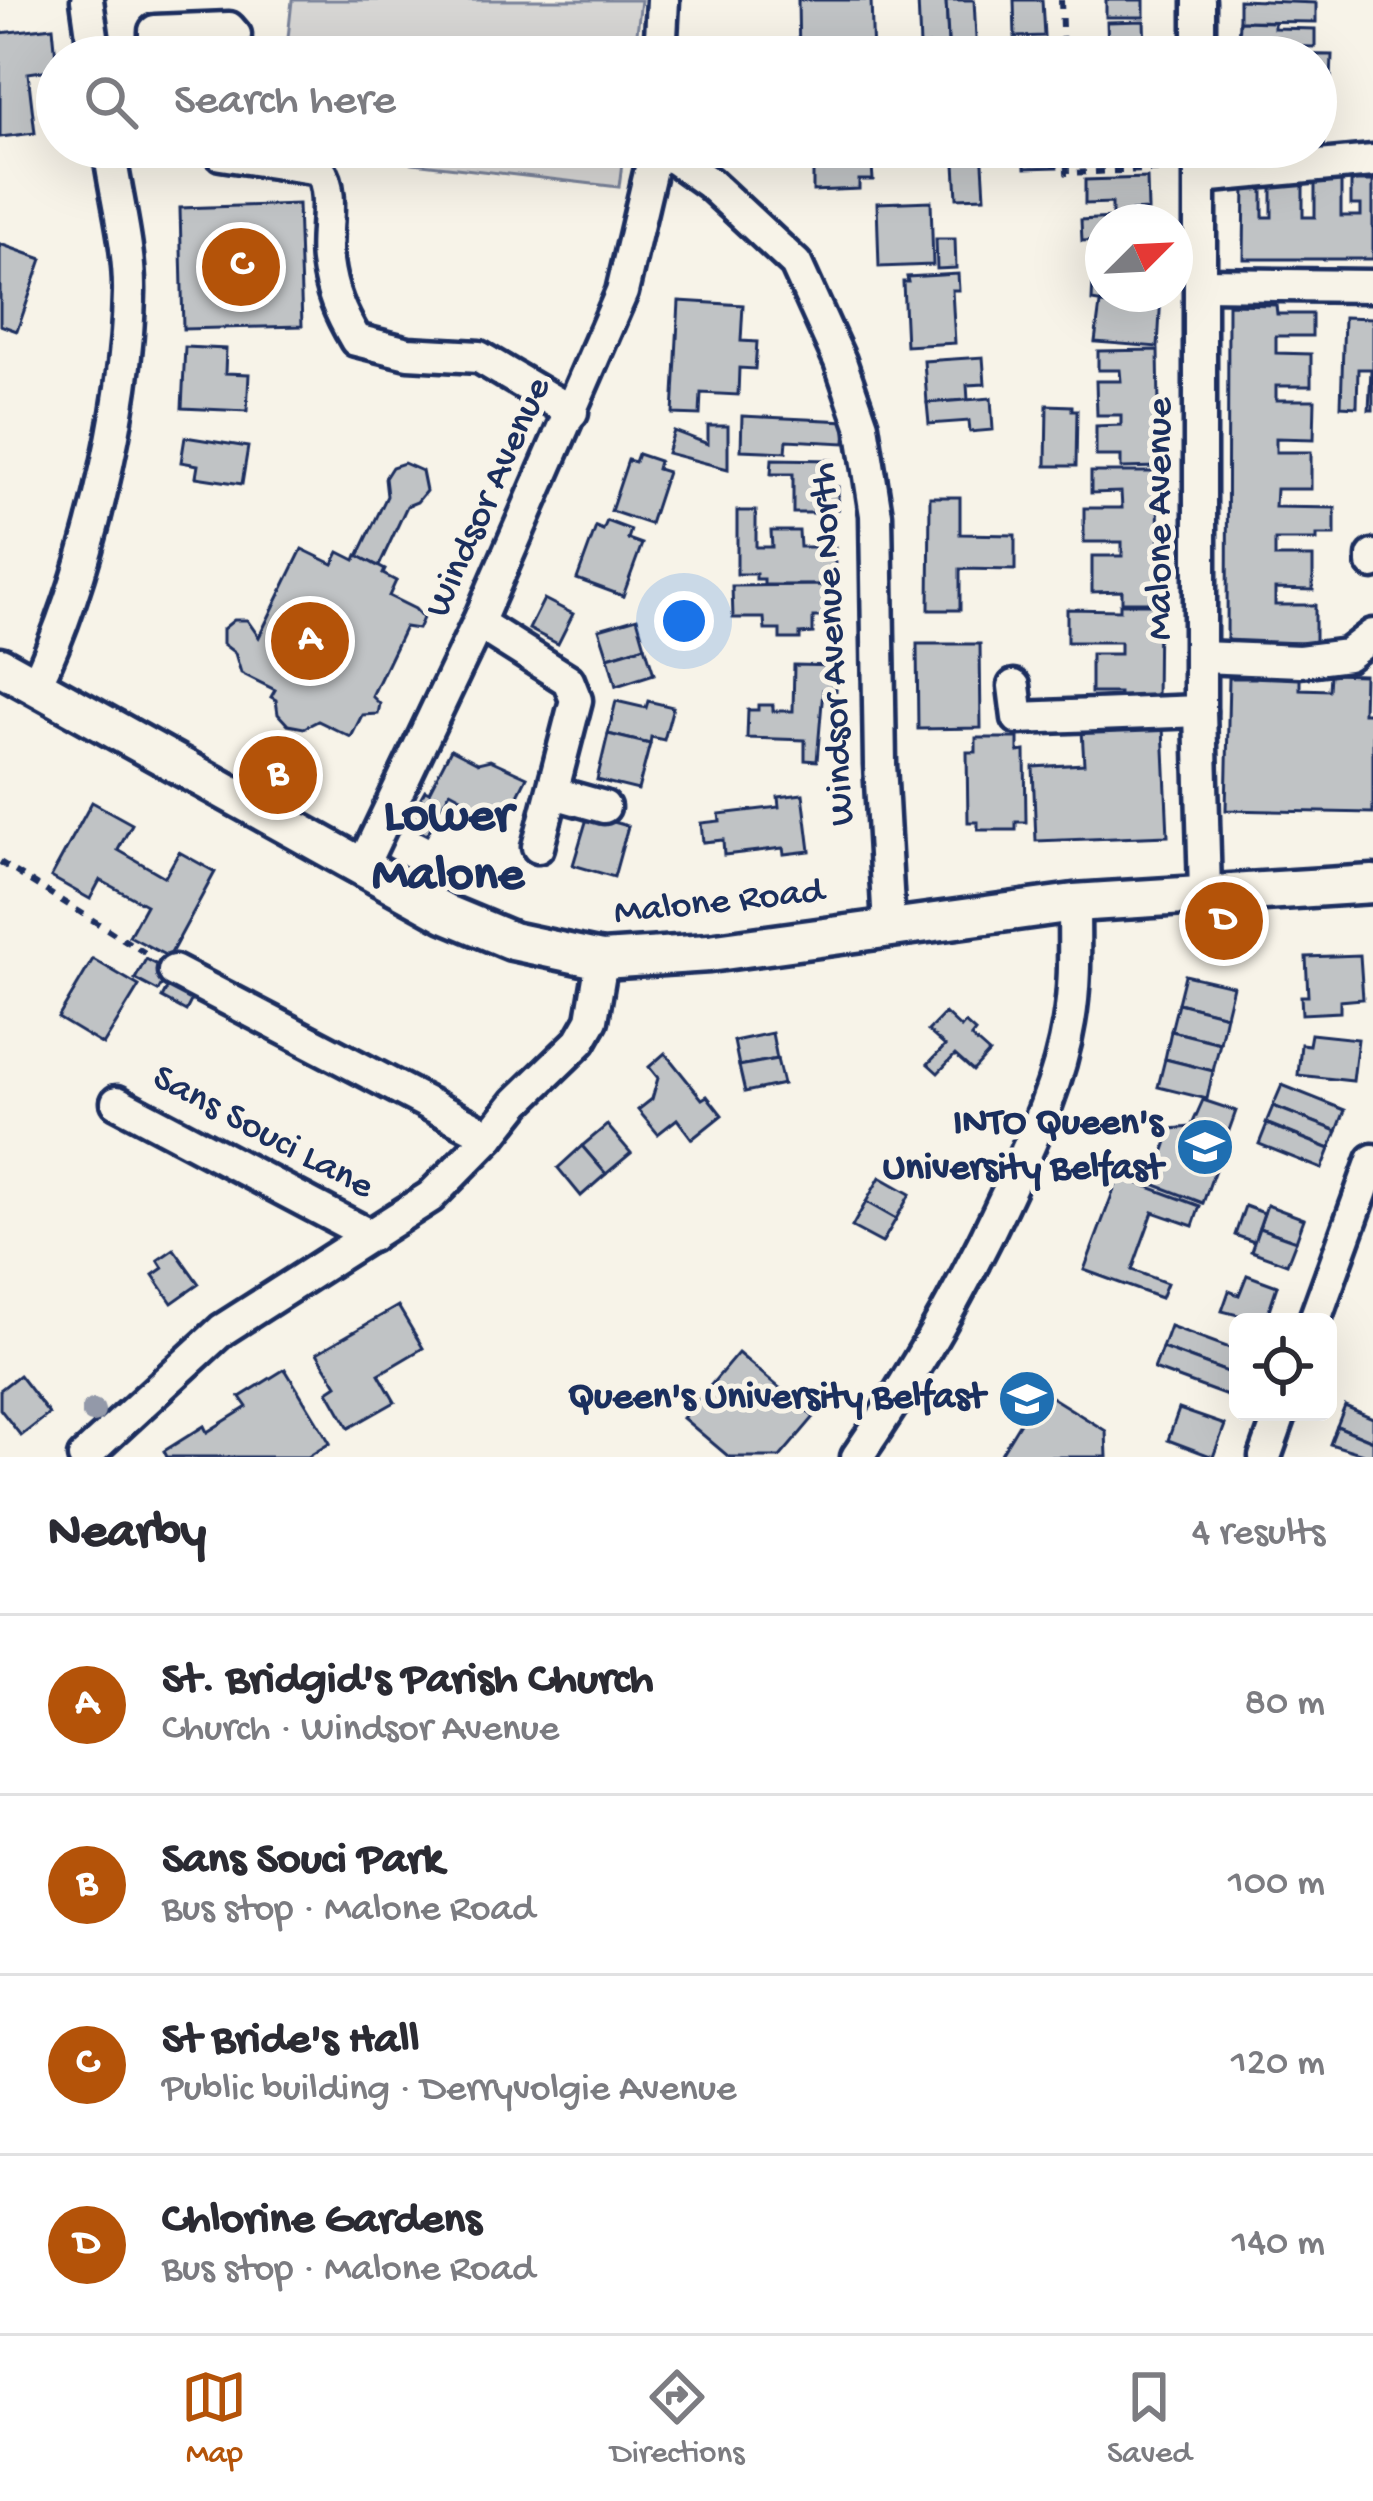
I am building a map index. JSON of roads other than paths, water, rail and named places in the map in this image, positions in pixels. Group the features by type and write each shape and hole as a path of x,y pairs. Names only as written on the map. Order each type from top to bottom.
{"main road":[{"name":"Malone Road","path":"0,666 447,914 512,941 602,960 709,952 1074,903 1373,884"}],"street":[{"path":"87,0 92,36"},
{"path":"661,36 662,0"},
{"path":"1199,0 1199,36"},
{"path":"155,36 155,31 218,26 230,28 235,36"},
{"path":"1337,162 1373,161"},
{"path":"35,686 68,606 113,440 130,291 112,168"},
{"path":"312,168 326,179 326,257 334,304 356,340 408,353 479,357 572,412"},
{"name":"Windsor Avenue","path":"361,868 478,623 622,292 651,168"},
{"name":"Windsor Avenue North","path":"687,168 796,265 840,362 862,425 876,515 880,764 889,926"},
{"name":"Malone Avenue","path":"1201,168 1200,711 1205,892"},
{"path":"1202,284 1373,286"},
{"path":"478,623 568,680 576,700 538,847"},
{"path":"1201,657 1300,661 1346,655 1373,634"},
{"path":"1015,686 1018,718 1200,711"},
{"path":"554,793 604,807"},
{"path":"856,1457 922,1359 967,1279 1052,1096 1076,972 1074,903"},
{"path":"84,1457 222,1330 430,1197 580,1041 592,1020 602,960"},
{"path":"174,971 490,1136"},
{"name":"Sans Souci Lane","path":"117,1102 371,1236"},
{"path":"1317,1313 1373,1160"},
{"path":"1265,1457 1278,1421"}],"place":[{"name":"St Bride's Hall","path":"241,267"},
{"name":"St. Bridgid's Parish Church","path":"310,641"},
{"name":"Sans Souci Park","path":"278,775"},
{"name":"Chlorine Gardens","path":"1224,921"},
{"name":"INTO Queen's University Belfast","path":"1205,1147"},
{"name":"Queen's University Belfast","path":"1027,1399"}],"district":[{"name":"Lower Malone","path":"448,848"}]}
